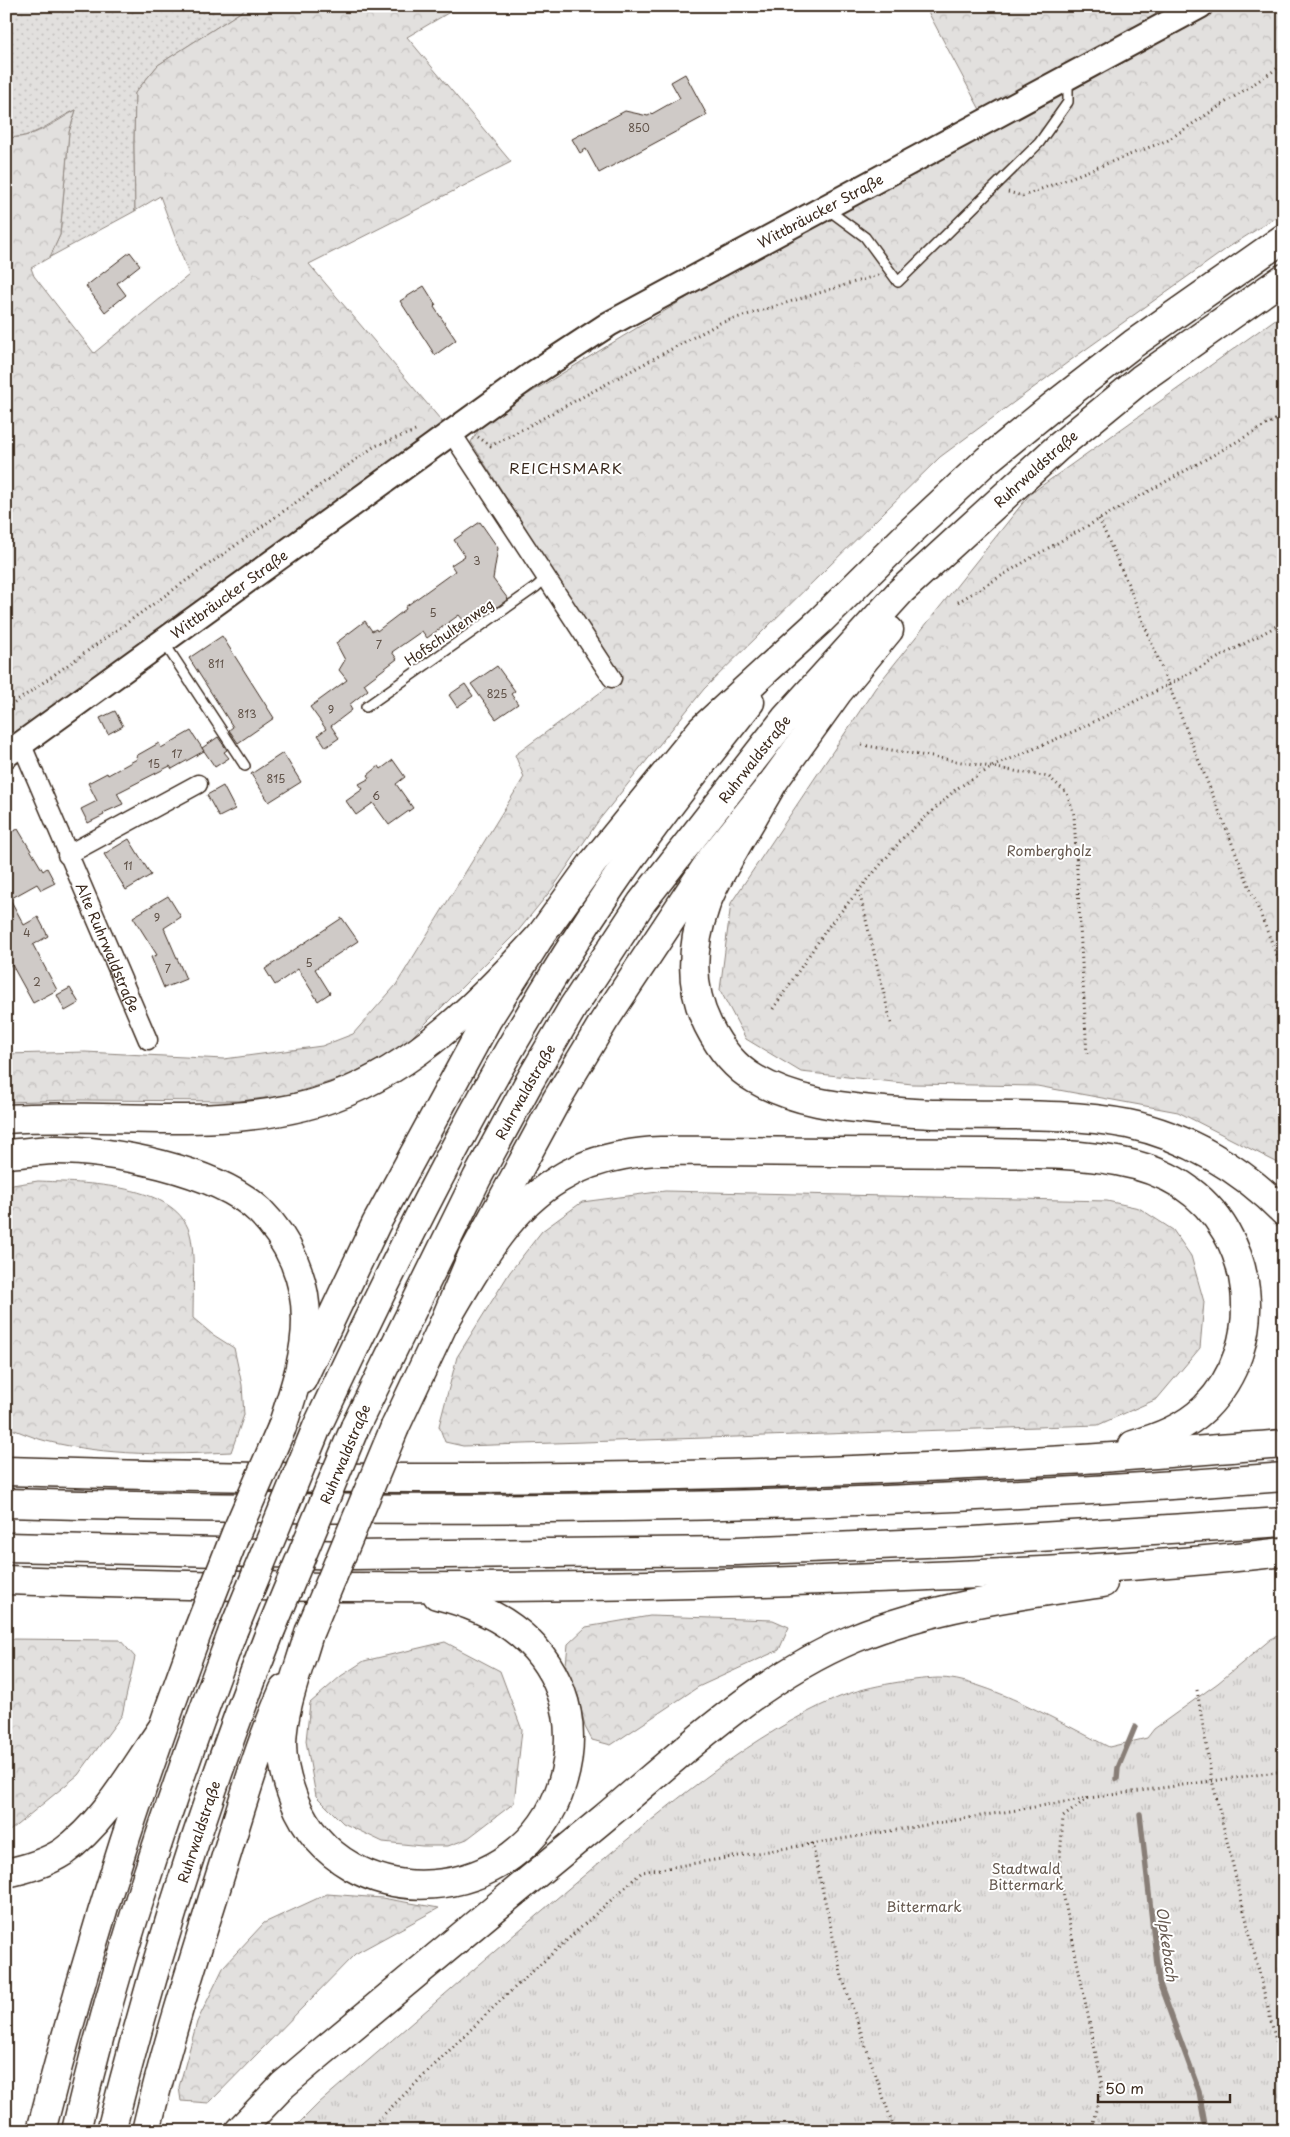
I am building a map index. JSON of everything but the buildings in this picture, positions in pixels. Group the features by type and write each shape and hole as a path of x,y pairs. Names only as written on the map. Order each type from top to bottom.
{"highway":[{"path":"41,2131 84,1968 117,1860 161,1730 236,1533 327,1325 413,1155 487,1020 541,935 598,856 701,730 820,621 909,533 987,460 1053,406 1133,344 1284,238"},
{"name":"Ruhrwaldstraße","path":"111,2131 150,1984 182,1875 215,1778 270,1632 355,1427 481,1169 568,1016 642,902 785,719 901,591 1057,448 1141,379 1284,278"},
{"path":"146,2131 158,2082 246,1793 273,1715 395,1427 444,1323 472,1256 508,1187 604,1021 712,858 774,781 838,692 914,600 957,541"},
{"path":"76,2131 87,2082 117,1975 183,1770 234,1631 317,1427 381,1292 443,1170 540,997 612,885 703,761 761,689 820,621"},
{"path":"774,781 720,874 706,905 696,937 695,989 703,1015 715,1040 731,1060 753,1078 776,1090 822,1104 936,1114 1076,1117 1129,1124 1154,1131 1202,1151 1226,1165 1258,1188 1284,1212"},
{"path":"6,1118 44,1116 218,1118 260,1114 298,1107 334,1097 385,1072 431,1041 467,1011 512,967 541,935"},
{"path":"6,1154 53,1150 104,1153 155,1162 202,1177 238,1196 259,1210 277,1231 294,1259 304,1291 306,1320 303,1349 296,1382 282,1427"},
{"path":"444,1323 504,1228 530,1201 565,1176 590,1164 624,1154 702,1151 1021,1154 1118,1161 1151,1170 1182,1186 1208,1207 1230,1237 1242,1270 1248,1300 1246,1322 1235,1363 1222,1387 1204,1408 1185,1424 1160,1437 1068,1460"},
{"path":"6,1471 120,1475 535,1478 734,1474 1068,1460 1284,1444"},
{"path":"6,1454 52,1466 120,1475"},
{"path":"6,1503 169,1508 454,1510 727,1506 970,1497 1172,1486 1284,1477"},
{"path":"6,1547 350,1555 738,1551 973,1541 1284,1522"},
{"path":"11,1581 154,1585 382,1587 576,1587 738,1584 1209,1561 1284,1552"},
{"path":"239,2131 283,2085 316,2057 696,1741 771,1683 812,1659 855,1639 896,1624 991,1601 1113,1581 1209,1561"},
{"path":"309,1633 285,1717 282,1744 284,1765 290,1789 308,1828 330,1850 362,1872 385,1880 409,1885 433,1886 459,1881 504,1862 522,1847 549,1814 559,1795 566,1774 569,1724 564,1700 556,1678 532,1645 511,1625 486,1612 439,1596 382,1587"},
{"path":"6,1873 22,1870 44,1862 63,1852 82,1836 100,1816 161,1730"}],"main road":[{"name":"Wittbräucker Straße","path":"14,749 530,375 609,324 1200,6"}],"street":[{"path":"451,432 612,678"},
{"name":"Alte Ruhrwaldstraße","path":"14,749 67,855 148,1040"},
{"path":"67,855 198,784"}],"lane":[{"path":"825,207 865,237 898,282 1039,143 1053,126 1068,102 1068,77"},
{"name":"Hofschultenweg","path":"366,707 536,587 547,577"},
{"path":"163,640 244,766"}],"path":[{"path":"994,189 1023,196 1168,140 1284,64"},
{"path":"6,709 376,446 416,430 474,433 491,446 720,323 890,272"},
{"path":"958,602 1099,519 1284,415"},
{"path":"1099,519 1128,584 1284,973"},
{"path":"773,1009 828,927 903,838 956,789 994,766 1077,730 1168,686 1284,622"},
{"path":"862,745 994,766 1049,777 1067,793 1074,815 1087,1056"},
{"path":"859,890 892,1028"},
{"path":"1197,1690 1212,1780 1284,2074"},
{"path":"367,2131 502,2000 642,1872 1089,1798 1284,1771"},
{"path":"1089,1798 1062,1817 1059,1873 1102,2084 1091,2131"},
{"path":"812,1843 842,1977 895,2131"}],"green space":[{"path":"6,6 250,6 158,65 135,93 135,211 50,257 60,235 69,132 76,110 34,133 25,136 6,137"},
{"path":"250,6 460,6 407,37 511,162 309,264 451,432 6,755 6,137 25,136 34,133 76,110 69,132 60,235 50,257 31,268 34,276 94,353 189,275 160,196 135,211 135,93 158,65"},
{"path":"925,6 1200,6 986,121"},
{"path":"1223,6 1284,6 1284,212 1229,247 1075,357 940,457 704,689 599,820 552,889 518,931 401,1048 345,1077 288,1095 240,1101 72,1100 6,1102 6,1054 85,1052 224,1059 322,1046 353,1034 396,985 524,777 515,755 620,678 471,442 484,421 778,242"},
{"name":"Rombergholz","path":"1284,313 1284,1166 1178,1112 1037,1086 912,1084 801,1072 746,1039 720,990 731,903 876,687 1030,494"},
{"path":"38,1181 103,1185 127,1189 150,1196 169,1206 183,1220 191,1238 192,1247 193,1318 212,1334 234,1348 242,1385 244,1415 231,1452 161,1454 115,1452 46,1441 6,1427 6,1186"},
{"path":"665,1191 1107,1201 1139,1208 1173,1230 1191,1256 1204,1302 1200,1348 1157,1399 1098,1425 463,1446 445,1442 439,1426 457,1357 510,1272 542,1231 582,1202"},
{"path":"650,1616 773,1620 789,1627 779,1650 698,1687 611,1745 592,1740 585,1727 578,1695 565,1675 568,1644 586,1627"},
{"name":"Bittermark","path":"1284,1633 1284,2131 291,2131 319,2103 612,1852 691,1788 747,1748 805,1714 835,1699 872,1687 938,1678 957,1680 978,1685 1025,1704 1109,1747 1147,1738 1154,1729 1218,1683 1271,1639"},
{"path":"6,1639 120,1640 135,1657 122,1715 78,1775 6,1834"},
{"path":"445,1642 500,1671 522,1730 514,1803 467,1839 448,1846 422,1846 383,1842 343,1823 316,1796 306,1741 310,1703 341,1676 364,1661"},
{"path":"327,1894 382,1898 439,1908 355,1954 209,2103 181,2101 179,2087 197,2022 224,1966 264,1923"}],"waterway":[{"name":"Olpkebach","path":"1117,1779 1118,1768 1135,1727"},
{"name":"Olpkebach","path":"1140,1814 1159,1982 1199,2091 1206,2131"}],"district":[{"name":"REICHSMARK","path":"566,467"}],"park label":[{"name":"Stadtwald Bittermark","path":"1026,1876"}]}
